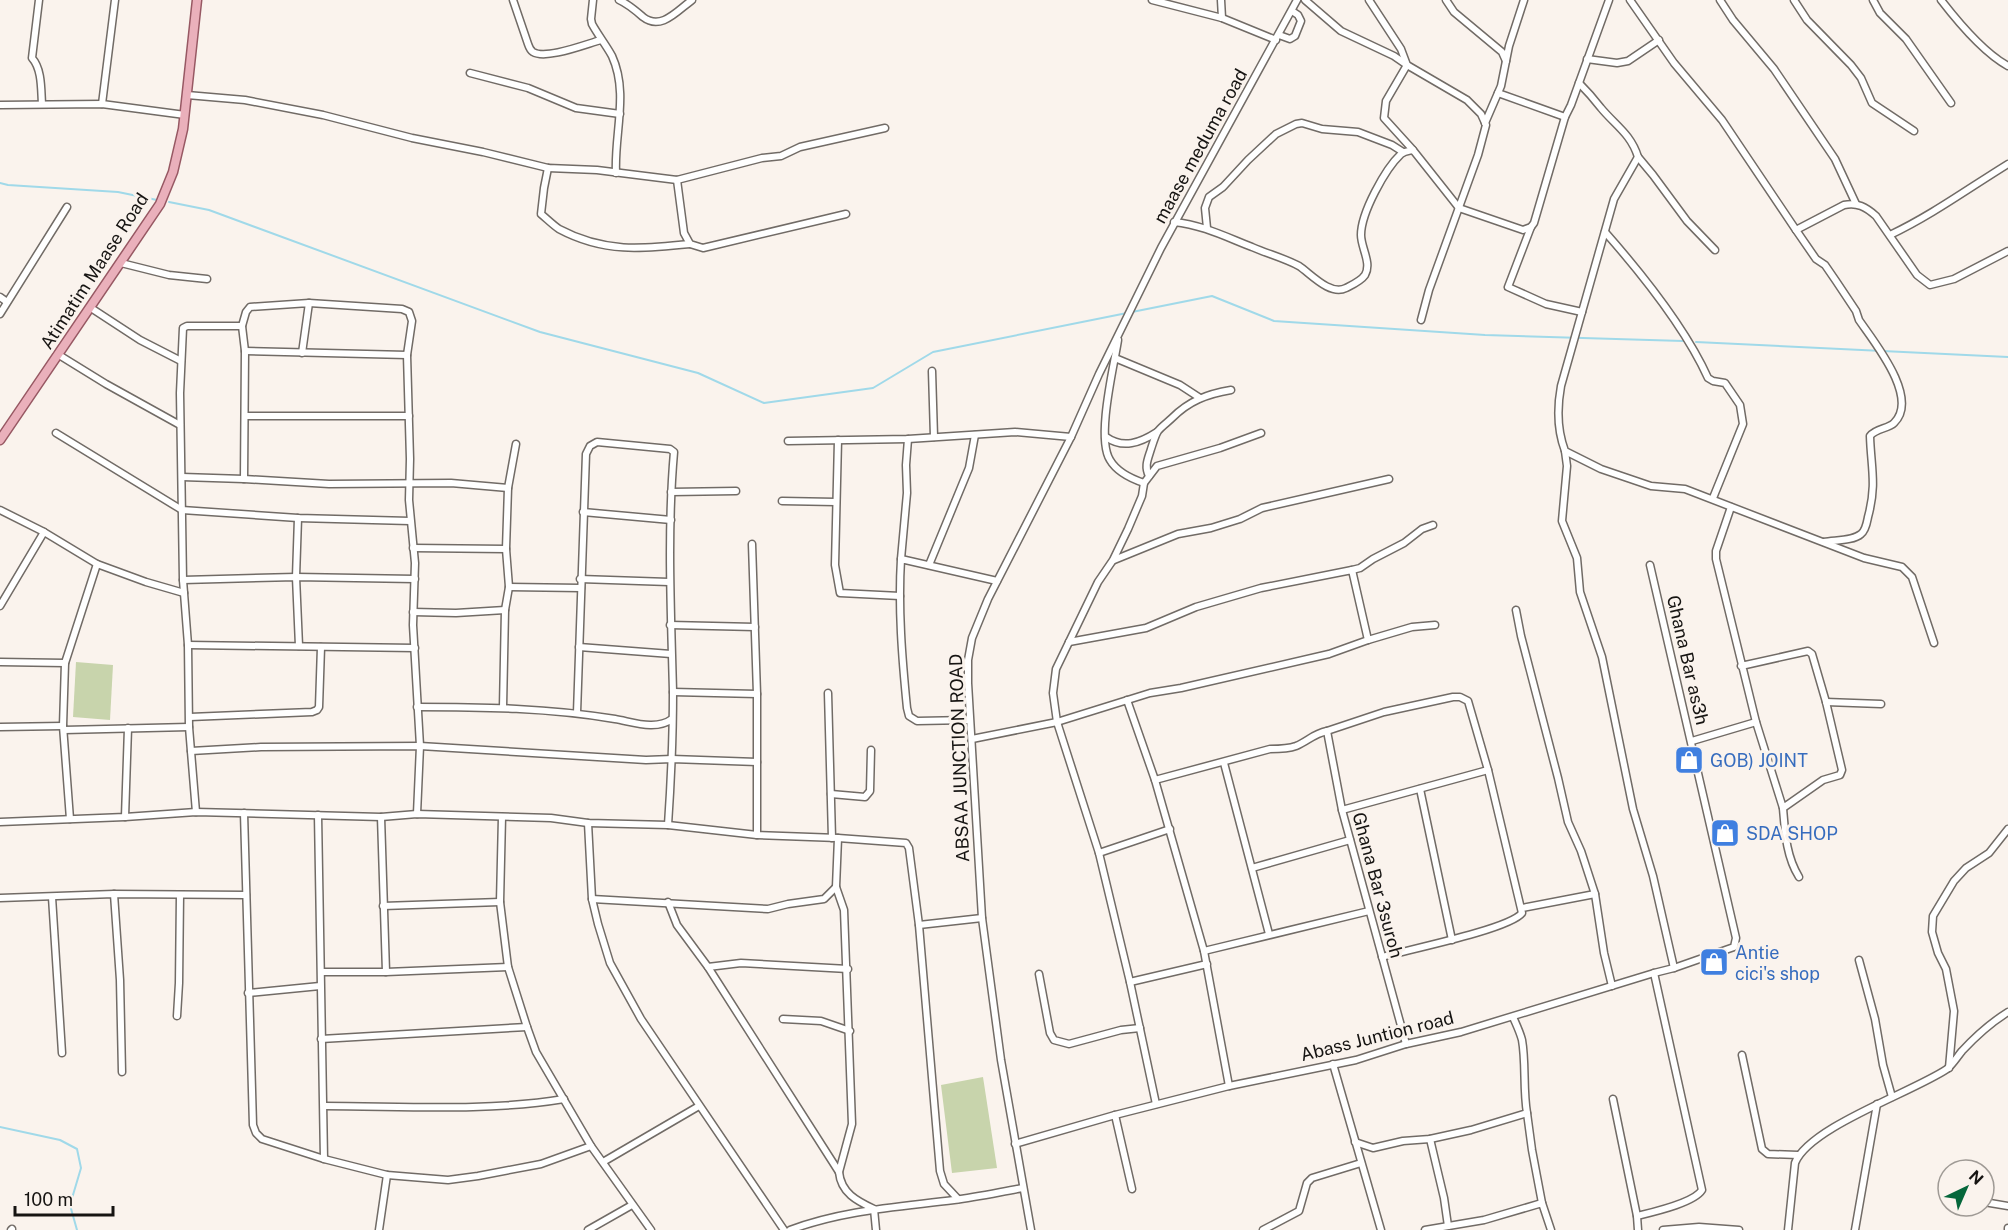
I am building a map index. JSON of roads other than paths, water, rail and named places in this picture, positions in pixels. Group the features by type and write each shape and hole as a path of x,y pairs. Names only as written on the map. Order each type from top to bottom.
{"main road":[{"name":"Atimatim Maase Road","path":"0,440 160,204 179,151 197,0"}],"street":[{"path":"39,0 32,58 40,78 42,104"},
{"path":"102,104 116,0"},
{"path":"513,0 531,51 545,55 601,40"},
{"path":"593,0 591,19 612,57 619,81 622,105 615,150 616,173"},
{"path":"619,0 649,21 657,23 664,21 692,0"},
{"path":"1152,0 1290,39 1295,36 1301,21 1292,11"},
{"path":"1221,0 1222,18"},
{"name":"maase meduma road","path":"1127,317 1174,222 1297,0"},
{"path":"1305,0 1341,31 1394,56 1467,100 1481,114 1485,123"},
{"path":"1369,0 1401,49 1407,65"},
{"path":"1446,0 1454,12 1502,52 1506,62"},
{"path":"1421,320 1429,290 1481,146 1485,123 1501,86 1509,46 1524,0"},
{"path":"1582,312 1546,304 1508,287 1531,227 1565,117 1609,0"},
{"path":"1630,0 1674,63 1722,120 1816,259 1825,265 1836,281 1893,373 1902,396 1903,405 1893,424 1873,432 1870,436 1874,468 1873,497 1865,529 1853,538 1823,542"},
{"path":"1720,0 1733,20 1774,69 1835,159 1856,204"},
{"path":"1794,0 1807,20 1861,78 1872,103 1914,131"},
{"path":"1873,0 1880,13 1891,21 1906,39 1951,104"},
{"path":"1941,0 1988,51 2008,66"},
{"path":"1587,59 1617,63 1628,61 1659,40"},
{"path":"1407,65 1386,101 1384,118 1459,208 1523,230 1531,227"},
{"path":"470,73 528,88 576,108 620,114"},
{"path":"1579,83 1602,110 1619,125 1631,141 1638,157 1687,221 1715,250"},
{"path":"1497,93 1565,117"},
{"path":"187,95 245,100 323,115 412,138 548,168 568,168 677,180 762,158 781,156 800,147 885,128"},
{"path":"0,105 102,104 185,115"},
{"path":"1207,228 1205,208 1209,197 1223,187 1276,134 1292,125 1302,123 1322,129 1358,132 1392,145 1403,152"},
{"path":"1174,222 1207,228 1250,247 1283,257 1320,282 1333,289 1342,290 1365,275 1366,258 1361,238 1362,224 1381,181 1403,152 1413,150"},
{"path":"1638,157 1614,199 1561,386 1558,401 1558,425 1567,466 1562,521 1576,558 1580,592 1602,657 1633,809 1653,876 1674,968"},
{"path":"1890,235 1942,207 2008,164"},
{"path":"548,168 541,214 557,228 606,246 641,249 690,244 703,248 846,214"},
{"path":"677,180 684,233 690,244"},
{"path":"1796,230 1844,205 1856,204 1869,210 1890,235 1917,275 1930,285 1954,279 2008,251"},
{"path":"0,314 67,207"},
{"path":"1605,232 1634,264 1690,342 1708,378 1725,383 1740,405 1743,424 1713,498"},
{"path":"121,263 169,275 207,279"},
{"path":"0,297 8,302"},
{"path":"244,479 246,416 245,351 242,326 250,307 298,302 402,309 409,312 412,321 406,355 409,484 415,579 413,612 420,746 417,814"},
{"path":"302,353 309,303"},
{"path":"91,308 140,340 181,361"},
{"name":"ABSAA JUNCTION ROAD","path":"1031,1230 1015,1144 982,918 969,720 970,647 974,631 997,581 1071,437 1127,317"},
{"path":"196,812 189,727 188,645 183,580 180,425 183,328 187,326 242,326"},
{"path":"1120,332 1107,404 1108,458 1115,467 1133,479 1144,483"},
{"path":"245,351 406,355"},
{"path":"59,355 180,425"},
{"path":"1115,358 1180,385 1200,398"},
{"path":"932,371 934,437"},
{"path":"1106,437 1114,443 1137,442 1157,432 1183,407 1200,398 1231,390"},
{"path":"246,416 409,416"},
{"path":"788,441 908,439 1016,432 1071,437"},
{"path":"1149,476 1146,471 1146,462 1157,432"},
{"path":"57,433 182,510 298,518 410,521"},
{"path":"1156,1104 1099,853 1057,722 1053,693 1056,669 1098,582 1113,560 1142,496 1144,483 1157,466 1220,448 1261,433"},
{"path":"929,565 969,468 975,435"},
{"path":"908,439 907,493 899,576 907,708 909,716 917,721 969,720"},
{"path":"838,440 835,565 840,593 900,596"},
{"path":"577,713 586,454 590,446 597,442 672,450 674,452 669,582 673,692 668,825"},
{"path":"503,707 505,610 509,587 506,549 508,488 516,444"},
{"path":"1564,451 1601,469 1651,486 1685,489 1713,498 1864,558 1902,567 1912,577 1934,643"},
{"path":"182,477 329,484 451,483 508,488"},
{"path":"1113,560 1178,534 1211,528 1240,519 1262,508 1389,479"},
{"path":"671,492 736,491"},
{"path":"782,501 836,502"},
{"path":"1731,507 1716,551 1716,559 1756,722 1783,808 1787,848 1799,877"},
{"path":"0,510 44,532 97,564 184,593"},
{"path":"583,512 671,520"},
{"path":"298,518 296,577 299,646"},
{"path":"1070,642 1146,628 1196,607 1261,588 1360,568 1404,543 1422,529 1433,525"},
{"path":"0,606 44,532"},
{"path":"752,544 757,694 757,835"},
{"path":"413,549 506,549"},
{"path":"901,558 997,581"},
{"path":"70,819 64,728 65,663 97,564"},
{"name":"Ghana Bar as3h","path":"1650,565 1736,938"},
{"path":"1352,570 1368,640"},
{"path":"183,580 296,577 415,579"},
{"path":"580,579 669,582"},
{"path":"509,587 580,588"},
{"path":"413,612 456,613 505,610"},
{"path":"1516,610 1568,822 1581,850 1595,894 1604,953 1612,986"},
{"path":"670,625 755,627"},
{"path":"972,739 1057,722 1150,693 1329,654 1412,627 1435,625"},
{"path":"188,645 415,648"},
{"path":"190,717 317,710 320,692 321,647"},
{"path":"579,647 671,654"},
{"path":"1741,666 1808,651 1812,654 1842,770 1840,775 1823,780 1783,808"},
{"path":"0,662 65,663"},
{"path":"673,692 757,694"},
{"path":"828,693 836,887 844,910 850,1031 852,1124 839,1172 840,1180 847,1192 856,1200 874,1209"},
{"path":"1155,780 1270,749 1290,748 1318,733 1384,712 1460,697 1468,701 1488,770 1522,908 1520,917 1452,940 1382,957"},
{"path":"1127,700 1155,780 1204,951 1229,1086"},
{"path":"1826,702 1881,704"},
{"path":"417,707 503,707 577,713 648,725 667,724 672,719"},
{"path":"1692,741 1756,722"},
{"path":"0,727 189,727"},
{"path":"124,817 129,728"},
{"name":"Ghana Bar 3suroh","path":"1328,731 1342,810 1406,1044"},
{"path":"191,751 261,747 420,746 646,760 757,762"},
{"path":"831,794 865,797 868,795 871,750"},
{"path":"1224,763 1269,934"},
{"path":"1342,810 1488,770"},
{"path":"1420,789 1452,940"},
{"path":"0,822 196,812 381,817 417,814 551,818 588,823 668,825 757,835 902,842 908,845 919,925 940,1171 944,1184 958,1199"},
{"path":"244,813 248,993 253,1125 256,1133 262,1138 324,1159 387,1175 448,1180 541,1164 591,1146"},
{"path":"318,814 324,1159"},
{"path":"381,817 386,972"},
{"path":"502,817 500,902 508,967 536,1052 591,1146 651,1230"},
{"path":"588,823 592,899 610,963 641,1019 784,1230"},
{"path":"1949,1068 1954,1011 1946,969 1932,932 1934,916 1954,881 1966,868 1989,853 2008,829"},
{"path":"1099,853 1170,830"},
{"path":"1252,868 1350,840"},
{"path":"592,899 768,909 824,899 836,887"},
{"path":"0,898 114,894 246,895"},
{"path":"114,894 120,981 122,1072"},
{"path":"1522,908 1595,894"},
{"path":"177,1016 180,983 180,895"},
{"path":"52,897 62,1053"},
{"path":"383,906 500,902"},
{"path":"668,902 677,925 708,967 839,1172"},
{"path":"1204,951 1369,910"},
{"path":"919,925 982,918"},
{"name":"Abass Juntion road","path":"1015,1144 1156,1104 1229,1086 1356,1060 1406,1044 1513,1017 1731,949 1734,947 1736,938"},
{"path":"1859,960 1892,1097"},
{"path":"708,967 741,963 848,969"},
{"path":"1130,982 1207,964"},
{"path":"322,972 508,967"},
{"path":"1637,1216 1688,1200 1701,1193 1702,1190 1654,973"},
{"path":"1039,974 1050,1033 1054,1040 1069,1044 1120,1030 1140,1028"},
{"path":"248,993 320,986"},
{"path":"1788,1230 1795,1163 1805,1147 1818,1137 1877,1104 1949,1068 1995,1020 2008,1012"},
{"path":"1513,1017 1523,1047 1524,1085 1532,1150 1542,1203 1551,1230"},
{"path":"783,1019 821,1021 850,1031"},
{"path":"321,1039 527,1027"},
{"path":"1742,1055 1762,1149 1768,1154 1798,1155"},
{"path":"1333,1064 1382,1230"},
{"path":"324,1106 479,1107 564,1099"},
{"path":"1613,1099 1638,1230"},
{"path":"1855,1230 1877,1104"},
{"path":"603,1161 699,1106"},
{"path":"1355,1142 1372,1148 1471,1130 1527,1113"},
{"path":"1115,1115 1132,1189"},
{"path":"1430,1138 1448,1226"},
{"path":"1263,1230 1299,1211 1307,1183 1312,1179 1362,1162"},
{"path":"379,1230 387,1175"},
{"path":"790,1230 818,1220 874,1209 958,1199 1023,1188"},
{"path":"1425,1230 1448,1226 1473,1226 1542,1203"},
{"path":"588,1230 632,1205"},
{"path":"874,1209 876,1230"},
{"path":"1663,1230 1699,1227 1739,1230"}],"waterway":[{"path":"0,183 118,192 157,200"},
{"path":"169,202 209,210 540,332 698,373 764,403 873,388 933,352 1127,313"},
{"path":"1132,312 1212,296 1274,321 1485,335 1683,341"},
{"path":"1696,342 2008,357"},
{"path":"0,1127 60,1140 77,1149 81,1168 70,1205 77,1230"}],"place":[{"name":"GOB) JOINT","path":"1689,760"},
{"name":"SDA SHOP","path":"1725,833"},
{"name":"Antie cici's shop","path":"1714,962"}]}
